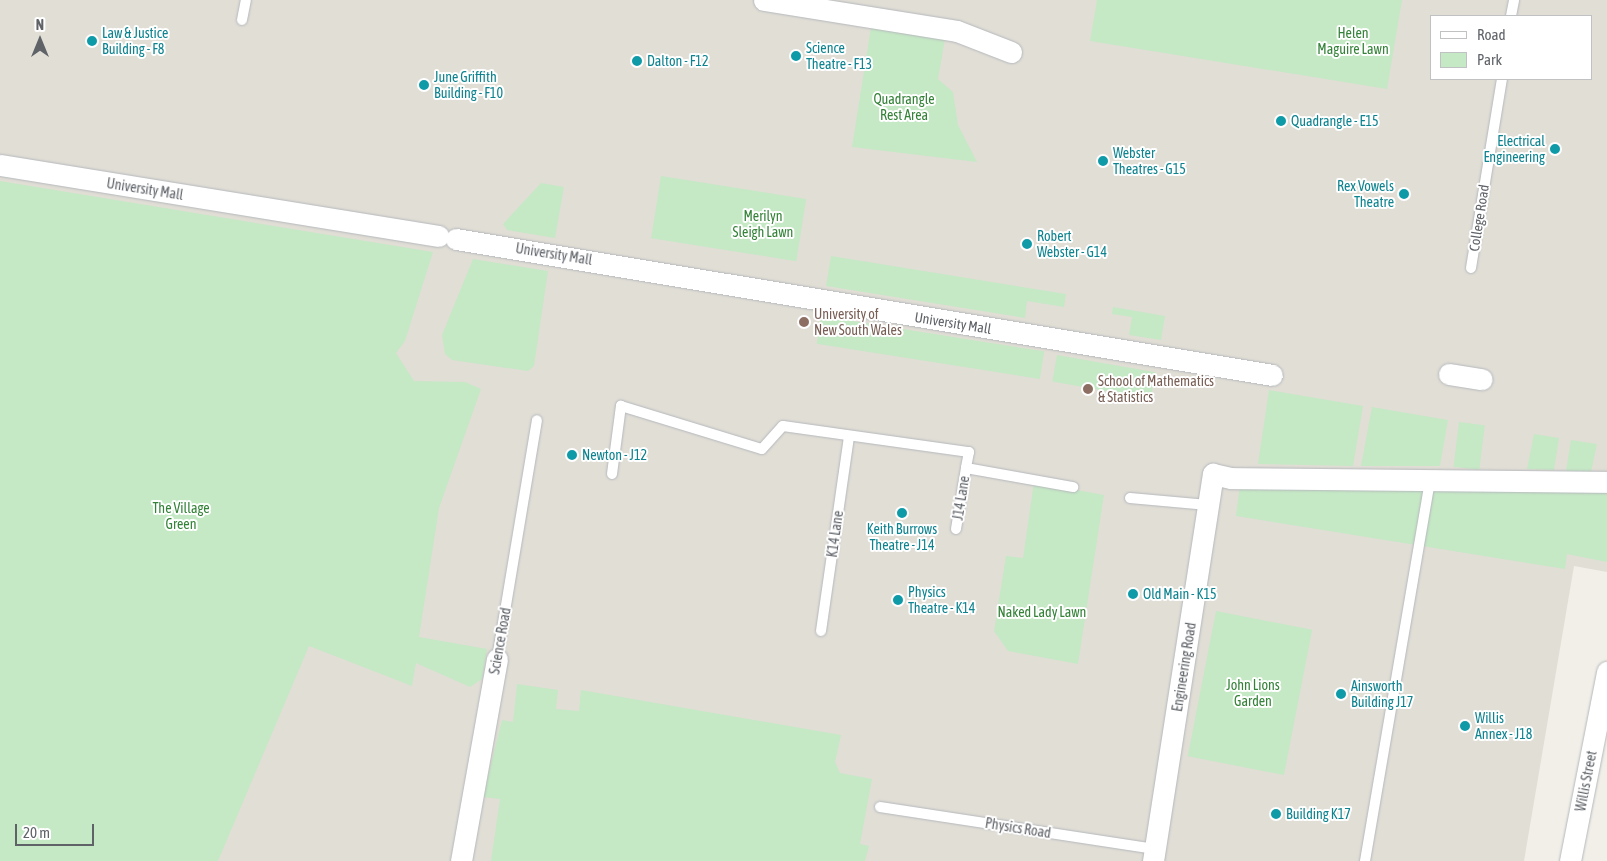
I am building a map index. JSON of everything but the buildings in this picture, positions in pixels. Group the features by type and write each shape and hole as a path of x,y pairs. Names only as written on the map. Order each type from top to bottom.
{"street":[{"path":"764,0 957,31 1011,52"},
{"name":"University Mall","path":"0,165 1272,376"},
{"path":"1449,374 1482,379"},
{"name":"Engineering Road","path":"1154,855 1213,474 1230,478 1430,480"},
{"path":"1430,480 1607,482"},
{"name":"Science Road","path":"461,861 497,659"},
{"name":"Willis Street","path":"1573,861 1607,672"}],"lane":[{"path":"242,20 246,0"},
{"path":"1512,15 1514,0"},
{"name":"College Road","path":"1471,268 1502,80"},
{"path":"612,474 621,406 762,449 784,426 849,437 969,452 966,468 1073,487"},
{"name":"Science Road","path":"497,659 537,420"},
{"name":"K14 Lane","path":"821,631 849,437"},
{"name":"J14 Lane","path":"956,529 966,468"},
{"path":"1365,861 1430,480"},
{"path":"1130,498 1208,505"},
{"name":"Physics Road","path":"880,807 1154,855"}],"shaded area":[{"name":"University of New South Wales","path":"0,0 1607,0 1607,572 1574,566 1524,861 0,861"}],"green space":[{"name":"Helen Maguire Lawn","path":"1097,0 1402,0 1387,89 1090,41"},
{"name":"Quadrangle Rest Area","path":"872,21 946,33 938,79 953,92 958,125 977,162 852,147"},
{"name":"Merilyn Sleigh Lawn","path":"661,176 806,199 796,261 651,238"},
{"name":"The Village Green","path":"0,181 433,252 405,341 396,353 414,381 465,382 481,389 439,508 419,637 487,649 482,679 470,687 416,663 412,686 309,646 218,861 0,861"},
{"path":"541,183 564,187 555,238 507,230 503,224"},
{"path":"831,256 1066,294 1064,307 1027,301 1025,318 826,286"},
{"path":"473,259 548,271 534,366 528,371 452,360 445,354 442,335"},
{"path":"1113,307 1165,316 1161,340 1129,335 1132,317 1112,314"},
{"path":"821,316 1044,351 1040,379 817,344"},
{"path":"1057,355 1155,372 1151,399 1052,382"},
{"path":"1269,390 1363,406 1353,466 1258,464"},
{"path":"1372,407 1448,420 1440,466 1361,466"},
{"path":"1459,422 1485,425 1479,470 1454,467"},
{"path":"1534,434 1559,438 1554,470 1527,469"},
{"path":"1571,440 1597,444 1591,472 1566,471"},
{"name":"Naked Lady Lawn","path":"1034,482 1104,495 1078,664 1008,651 994,631 1006,556 1023,558"},
{"path":"1240,485 1607,490 1607,562 1567,554 1565,569 1236,516"},
{"name":"John Lions Garden","path":"1216,611 1312,630 1284,775 1188,756"},
{"path":"517,684 558,690 556,709 579,711 581,690 841,735 835,762 840,773 872,779 860,844 869,846 865,861 491,861 500,799 483,797 502,720 513,722"}],"place":[{"name":"Law & Justice Building - F8","path":"92,41"},
{"name":"Science Theatre - F13","path":"796,56"},
{"name":"Dalton - F12","path":"637,61"},
{"name":"June Griffith Building - F10","path":"424,85"},
{"name":"Quadrangle - E15","path":"1281,121"},
{"name":"Electrical Engineering","path":"1555,149"},
{"name":"Webster Theatres - G15","path":"1103,161"},
{"name":"Rex Vowels Theatre","path":"1404,194"},
{"name":"Robert Webster - G14","path":"1027,244"},
{"name":"University of New South Wales","path":"804,322"},
{"name":"School of Mathematics & Statistics","path":"1088,389"},
{"name":"Newton - J12","path":"572,455"},
{"name":"Keith Burrows Theatre - J14","path":"902,513"},
{"name":"Old Main - K15","path":"1133,594"},
{"name":"Physics Theatre - K14","path":"898,600"},
{"name":"Ainsworth Building J17","path":"1341,694"},
{"name":"Willis Annex - J18","path":"1465,726"},
{"name":"Building K17","path":"1276,814"}]}
